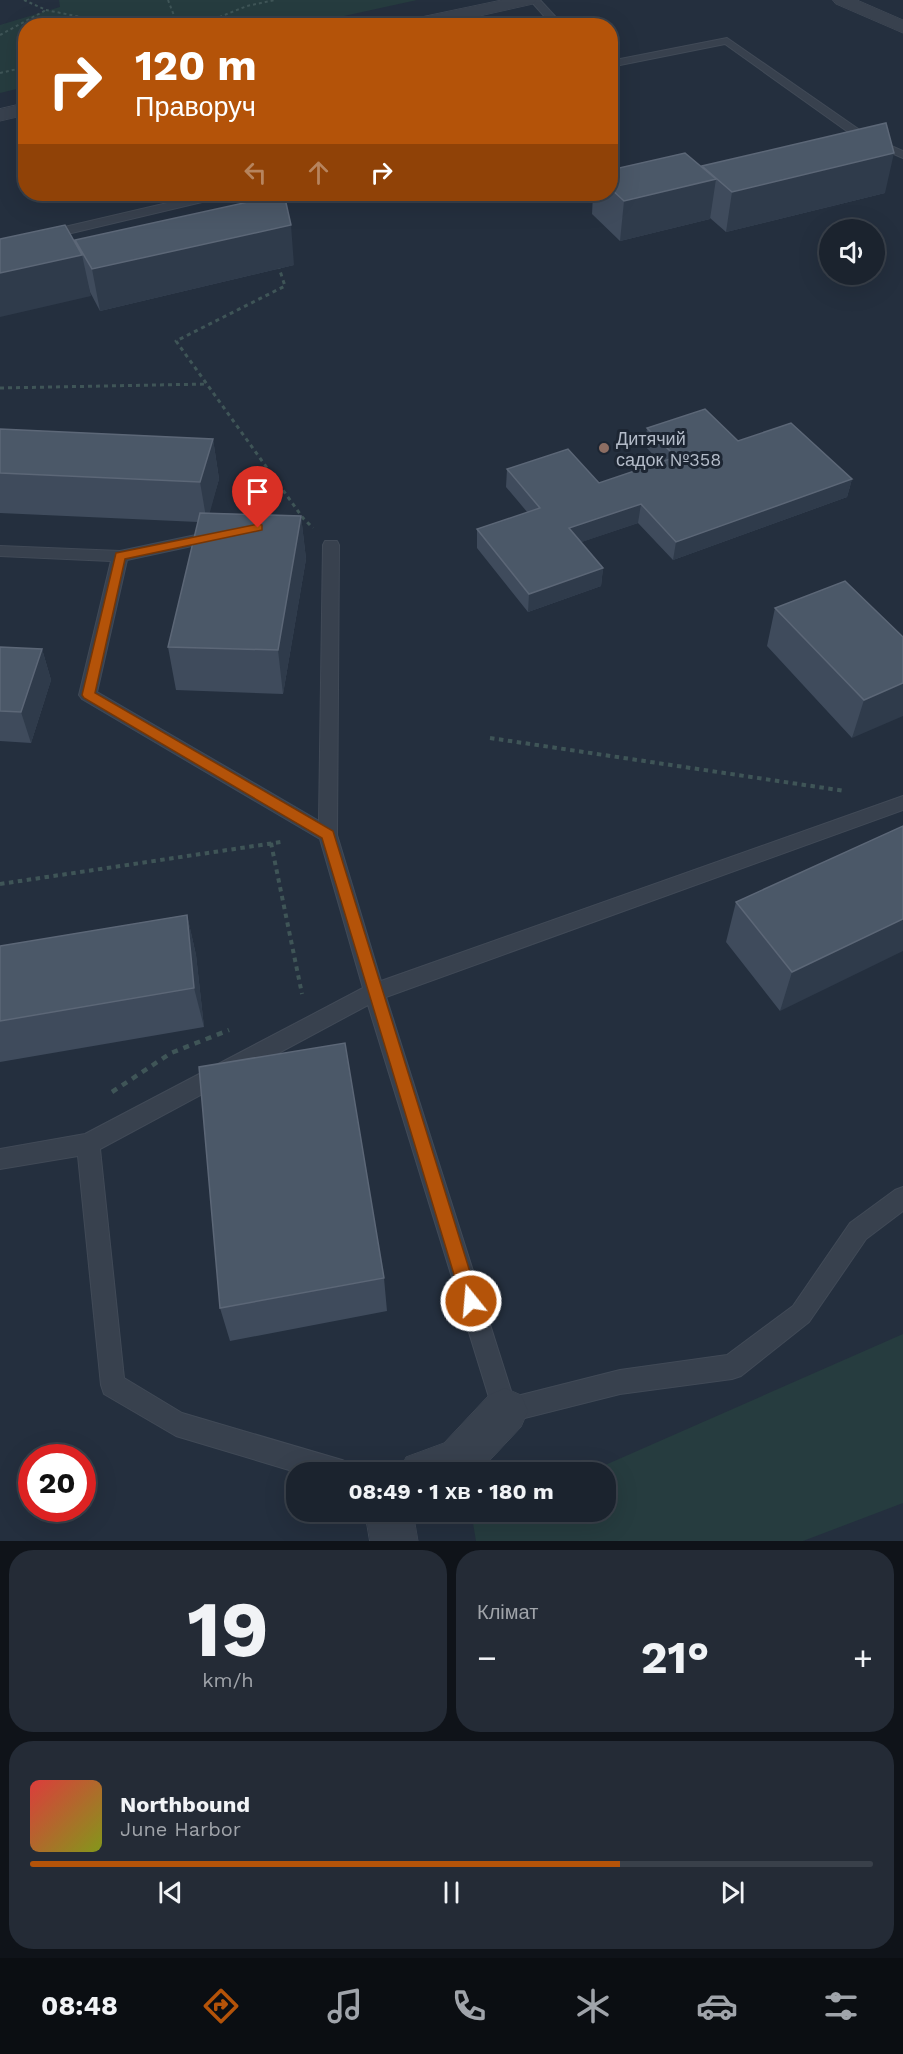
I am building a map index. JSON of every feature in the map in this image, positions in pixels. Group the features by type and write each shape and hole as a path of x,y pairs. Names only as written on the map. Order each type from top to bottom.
{"street":[{"path":"445,18 528,0"},
{"path":"842,0 903,27"},
{"path":"0,115 18,111"},
{"path":"455,1462 505,1411"},
{"path":"391,1522 394,1541"}],"lane":[{"path":"534,0 551,18"},
{"path":"618,62 727,41 860,135 903,155"},
{"path":"838,141 860,135"},
{"path":"0,246 190,201"},
{"path":"0,551 120,556 235,532"},
{"path":"331,545 328,835 374,992 505,1411 621,1383 732,1367 801,1314 858,1231 903,1198"},
{"path":"120,556 88,695 328,835"},
{"path":"0,1159 88,1144 374,992 903,803"},
{"path":"88,1144 113,1385 176,1424 305,1462"}],"path":[{"path":"24,0 46,10 86,18"},
{"path":"168,0 175,18"},
{"path":"217,18 247,6 274,0"},
{"path":"31,18 46,10"},
{"path":"0,35 18,25"},
{"path":"0,73 18,69"},
{"path":"256,201 261,214"},
{"path":"275,255 285,286 176,341 303,518 331,545"},
{"path":"0,388 208,384"},
{"path":"490,738 856,793"},
{"path":"0,884 328,835"},
{"path":"272,843 303,1000"},
{"path":"105,1095 171,1053 237,1026"}],"green space":[{"path":"59,0 417,0 335,18 23,18 60,7"},
{"path":"18,20 18,89 0,93 0,25"},
{"path":"903,1334 903,1503 803,1541 476,1541 473,1523 475,1522 616,1522 616,1462 612,1462"}],"building":[{"path":"886,123 894,153 732,192 702,166"},
{"path":"685,153 716,179 624,201 618,195 618,168"},
{"path":"252,201 286,201 291,225 92,269 75,240"},
{"path":"65,225 82,255 0,273 0,239"},
{"path":"705,409 738,441 791,423 852,479 676,542 641,504 569,528 603,568 529,594 477,529 540,508 507,469 568,449 599,483 676,457 647,428"},
{"path":"0,429 213,439 200,482 0,473"},
{"path":"200,513 301,516 278,650 168,647"},
{"path":"845,581 903,637 903,683 864,700 775,608"},
{"path":"0,647 42,649 21,712 0,711"},
{"path":"903,826 903,919 792,972 736,902"},
{"path":"187,915 194,988 0,1021 0,946"},
{"path":"345,1043 384,1278 220,1308 199,1067"}],"place":[{"name":"Дитячий садок №358","path":"604,448"}],"route":[{"path":"258,528 120,556 88,695 328,835 374,992 471,1301"}]}
